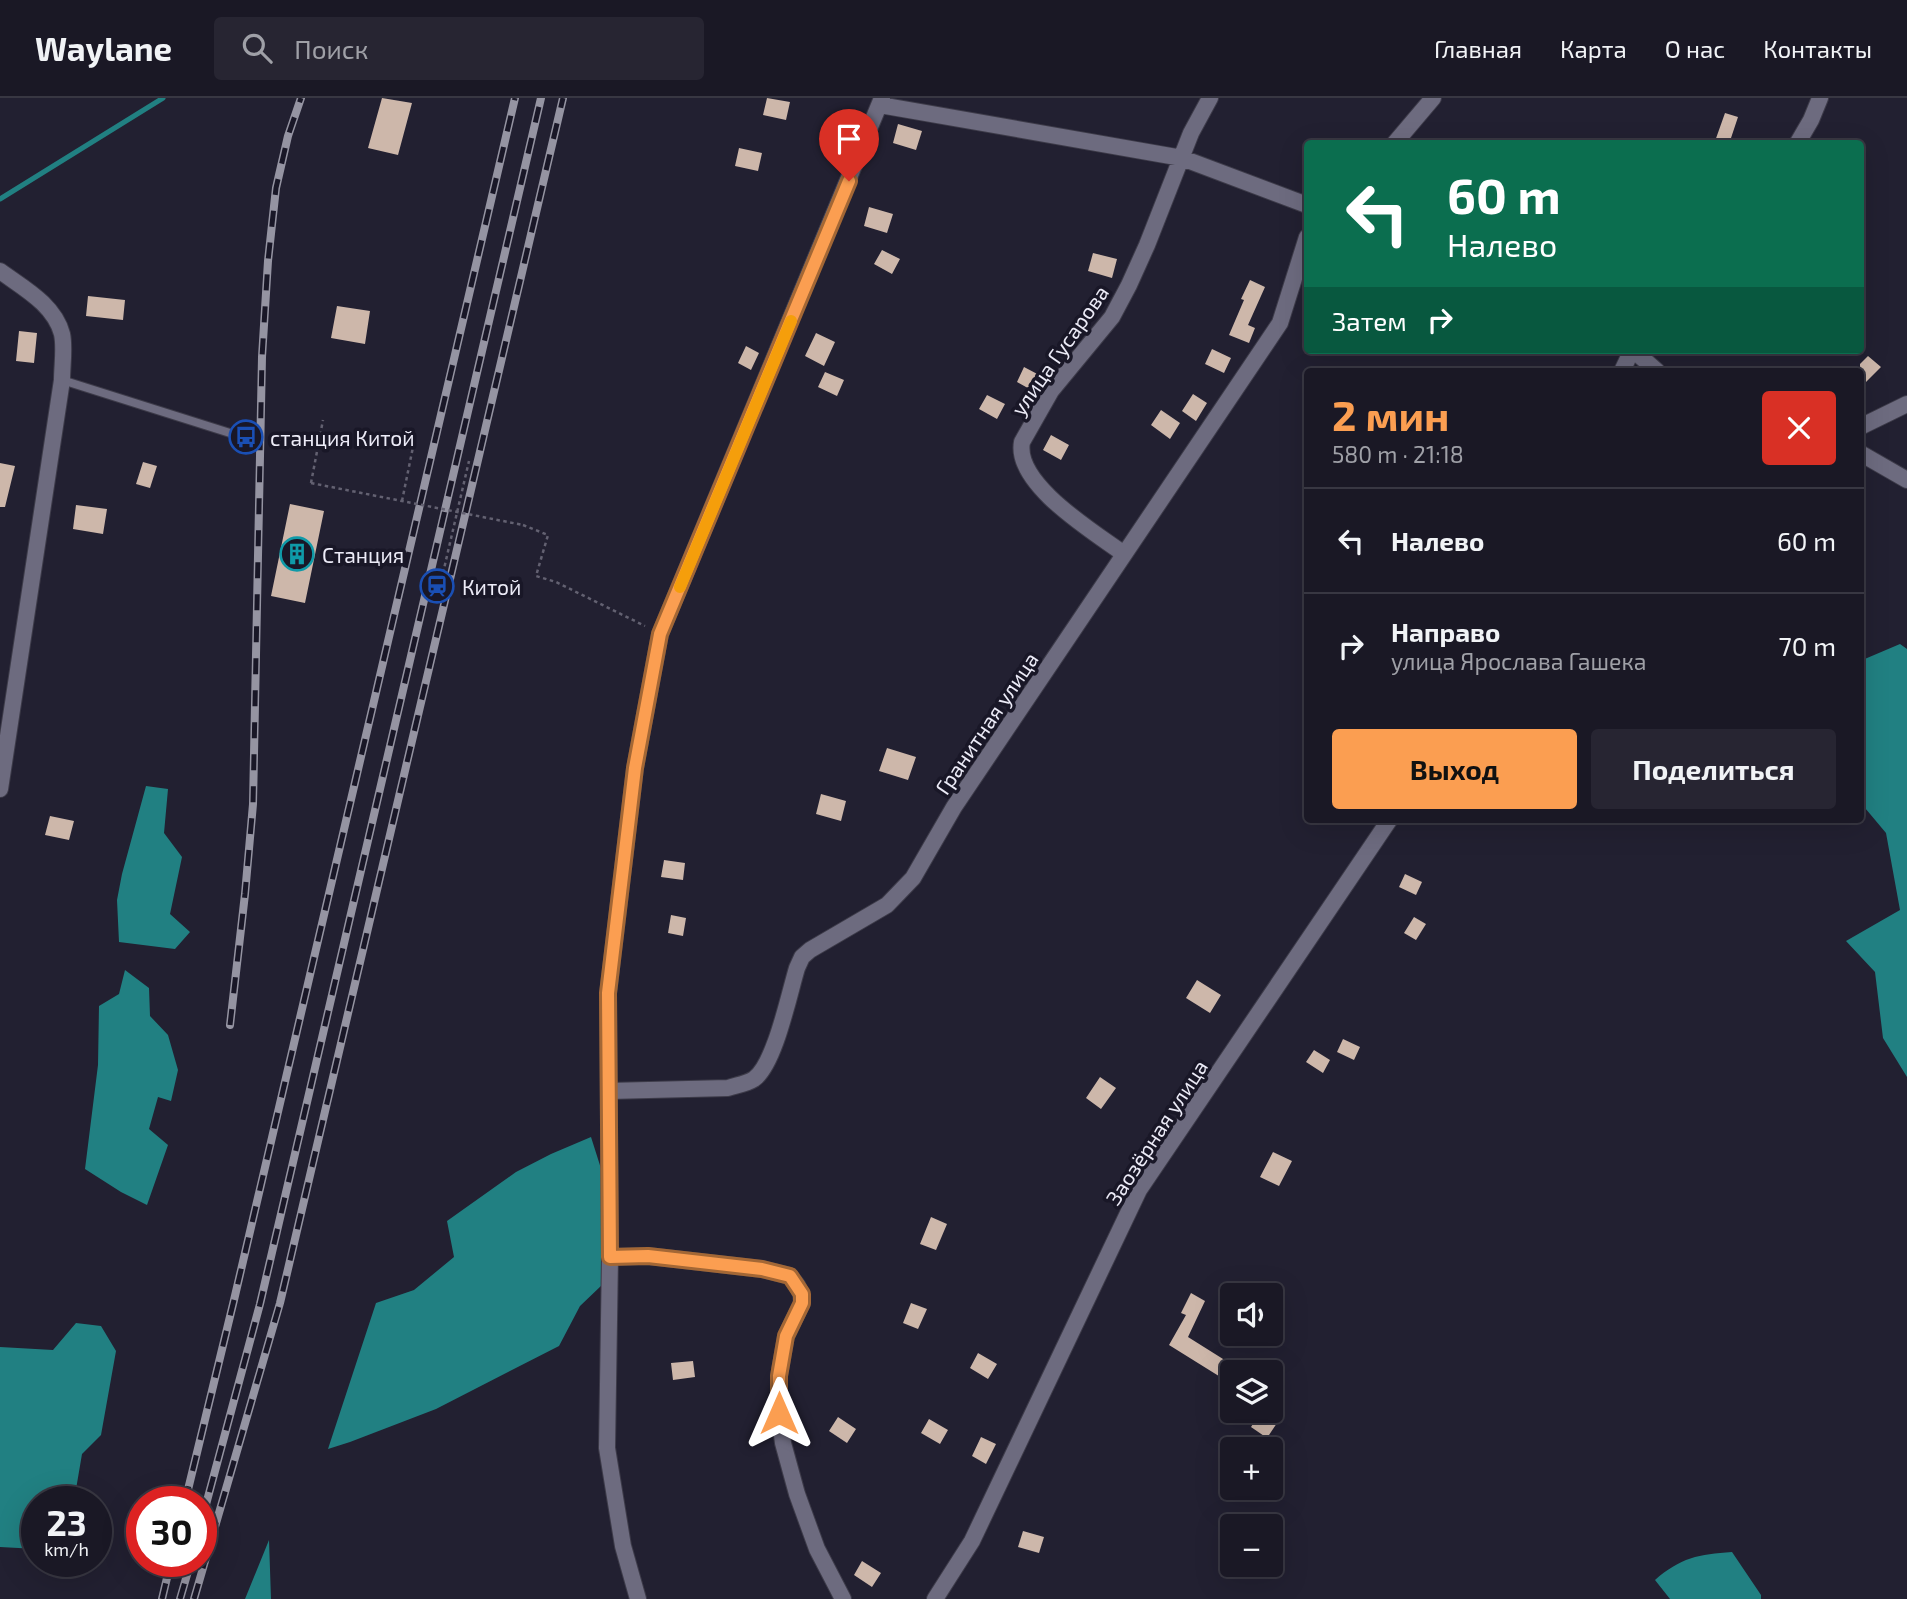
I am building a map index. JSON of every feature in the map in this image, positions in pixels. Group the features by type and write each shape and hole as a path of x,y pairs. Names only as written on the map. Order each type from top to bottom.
{"street":[{"name":"улица Гусарова","path":"1124,554 1060,508 1039,487 1022,461 1020,450 1051,391 1112,317 1134,275 1191,133 1210,98"},
{"path":"1397,140 1433,98"},
{"path":"1799,140 1821,98"},
{"path":"638,1599 622,1546 607,1448 610,1257 608,993 635,768 660,634 881,102 1182,159 1304,204"},
{"name":"Гранитная улица","path":"609,1091 728,1088 753,1080 761,1072 770,1057 802,957 887,905 913,878 954,807 1280,323 1304,247"},
{"path":"0,271 43,303 54,317 62,336 62,380 0,789"},
{"path":"1638,354 1654,368"},
{"path":"1864,425 1907,404"},
{"path":"1864,455 1907,480"},
{"name":"Заозёрная улица","path":"935,1599 972,1541 1139,1190 1388,823"},
{"path":"610,1257 648,1256 762,1269 790,1276 797,1285 802,1294 802,1303 786,1336 779,1376 779,1413 783,1443 797,1494 817,1549 843,1599"}],"lane":[{"path":"62,380 230,433"}],"path":[{"path":"323,420 311,484 523,525 548,535 536,576 556,582 660,634"},
{"path":"402,501 413,447"},
{"path":"443,573 469,461"}],"shaded area":[{"path":"1900,644 1907,649 1907,1077 1883,1038 1875,972 1846,941 1900,910 1886,833 1864,807 1864,659"},
{"path":"146,786 168,789 164,833 182,857 170,914 190,932 175,949 119,942 117,900"},
{"path":"125,970 149,988 150,1016 168,1035 178,1070 171,1101 158,1097 149,1129 168,1145 147,1205 85,1169 98,1065 99,1006 119,994"},
{"path":"591,1137 604,1178 602,1285 580,1306 559,1346 436,1409 328,1449 376,1303 414,1290 454,1257 447,1221 516,1172"},
{"path":"76,1323 101,1326 116,1351 101,1435 82,1454 77,1486 21,1486 21,1548 0,1547 0,1347 53,1350"},
{"path":"269,1540 271,1599 245,1599"},
{"path":"1732,1552 1761,1595 1761,1599 1670,1599 1655,1580 1690,1559"}],"building":[{"path":"382,98 412,103 398,155 368,148"},
{"path":"767,98 790,102 786,120 763,115"},
{"path":"1725,113 1738,117 1730,140 1715,140"},
{"path":"898,124 922,131 916,150 893,143"},
{"path":"739,148 762,153 758,171 735,166"},
{"path":"869,207 893,214 887,233 864,226"},
{"path":"882,250 900,259 892,274 874,264"},
{"path":"1093,253 1117,259 1112,278 1088,271"},
{"path":"1250,280 1265,287 1248,325 1255,328 1249,343 1229,335"},
{"path":"88,296 125,300 123,320 86,316"},
{"path":"337,306 370,311 365,344 331,338"},
{"path":"19,331 37,333 34,363 16,361"},
{"path":"816,333 835,342 824,366 805,356"},
{"path":"746,346 759,353 751,370 738,363"},
{"path":"1212,349 1231,358 1224,373 1205,364"},
{"path":"1868,356 1881,367 1864,384 1864,368 1860,368 1860,364"},
{"path":"1024,367 1043,377 1035,392 1017,382"},
{"path":"825,372 844,380 837,396 818,387"},
{"path":"1193,394 1207,403 1196,421 1182,411"},
{"path":"987,395 1005,404 997,419 979,409"},
{"path":"1161,410 1180,423 1170,439 1151,425"},
{"path":"1051,435 1069,445 1061,460 1043,450"},
{"path":"143,462 157,466 150,488 136,484"},
{"path":"0,463 15,466 5,507 0,507"},
{"name":"Станция","path":"290,504 324,511 305,603 271,596"},
{"path":"76,505 107,509 103,534 73,529"},
{"path":"887,748 916,757 908,780 879,771"},
{"path":"821,794 846,801 841,821 816,814"},
{"path":"50,816 74,821 69,840 45,835"},
{"path":"664,860 685,863 683,880 661,877"},
{"path":"1405,874 1422,882 1416,895 1399,887"},
{"path":"671,915 686,918 683,936 668,933"},
{"path":"1414,917 1426,924 1416,940 1404,933"},
{"path":"1197,980 1221,995 1210,1013 1186,998"},
{"path":"1343,1039 1360,1047 1354,1060 1337,1052"},
{"path":"1314,1050 1330,1060 1323,1073 1306,1062"},
{"path":"1100,1077 1116,1088 1101,1109 1086,1098"},
{"path":"1273,1152 1292,1161 1279,1186 1260,1177"},
{"path":"931,1217 947,1224 936,1250 920,1244"},
{"path":"1191,1293 1205,1301 1188,1337 1225,1360 1220,1360 1220,1377 1169,1345 1186,1315 1181,1313"},
{"path":"911,1303 927,1309 918,1329 903,1323"},
{"path":"978,1353 997,1364 988,1379 970,1368"},
{"path":"693,1361 695,1377 673,1380 671,1363"},
{"path":"838,1417 856,1429 847,1443 829,1431"},
{"path":"929,1419 948,1430 940,1444 921,1433"},
{"path":"1254,1423 1277,1423 1268,1437 1251,1427"},
{"path":"981,1437 996,1444 986,1464 972,1456"},
{"path":"1023,1531 1044,1537 1039,1553 1018,1547"},
{"path":"862,1561 881,1573 872,1587 854,1575"}],"waterway":[{"path":"0,199 163,98"}],"railway":[{"path":"230,1025 253,804 262,357 268,261 276,188 288,136 301,98"},
{"path":"189,1486 515,98"},
{"path":"211,1486 260,1304 541,98"},
{"path":"194,1599 280,1303 563,98"},
{"path":"162,1599 167,1577"},
{"path":"180,1599 186,1577"}],"slow traffic":[{"path":"680,587 791,321"}],"place":[{"name":"станция Китой","path":"246,437"},
{"name":"Станция","path":"297,554"},
{"name":"Китой","path":"437,586"}],"route":[{"path":"779,1413 779,1376 786,1336 802,1303 802,1294 790,1276 762,1269 648,1256 610,1257 608,993 635,768 660,634 849,181"}]}
